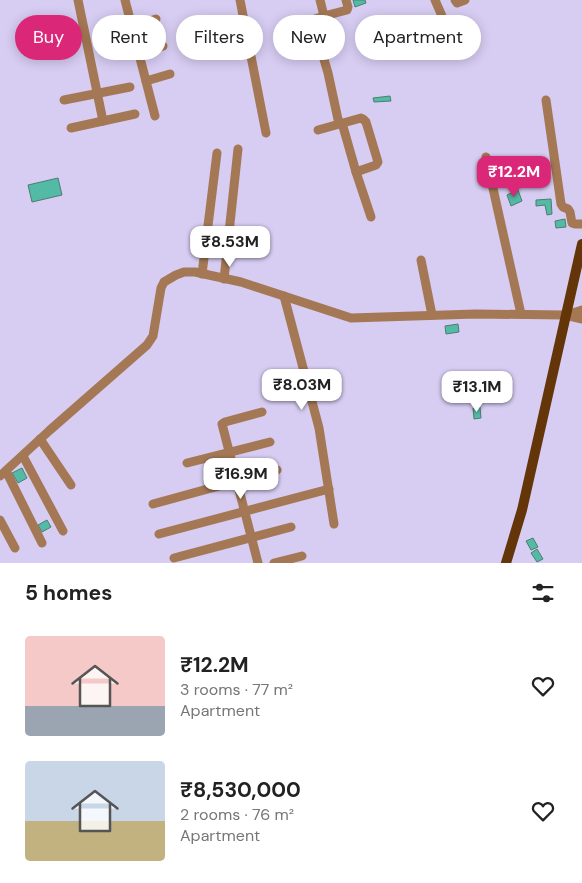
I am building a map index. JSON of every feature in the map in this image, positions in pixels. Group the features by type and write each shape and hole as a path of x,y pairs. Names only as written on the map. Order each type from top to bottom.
{"main road":[{"path":"506,563 522,510 582,244"}],"street":[{"path":"78,0 103,121"},
{"path":"125,0 129,15"},
{"path":"240,0 266,133"},
{"path":"320,0 324,15"},
{"path":"328,15 347,10 346,0"},
{"path":"435,0 442,15"},
{"path":"455,0 456,2 465,0"},
{"path":"141,60 156,116"},
{"path":"324,60 340,123 371,218"},
{"path":"146,81 170,74"},
{"path":"64,100 130,87"},
{"path":"546,100 561,204 570,212 574,224 582,224"},
{"path":"71,128 135,114"},
{"path":"318,130 360,118 366,122 378,162 376,166 356,172"},
{"path":"224,279 238,149"},
{"path":"202,274 217,153"},
{"path":"486,157 521,314"},
{"path":"421,260 432,315"},
{"path":"42,543 3,474 40,439 147,346 153,336 164,282 176,275 184,272 241,282 351,318 521,314 566,315 582,319"},
{"path":"284,296 319,428 334,524"},
{"path":"566,315 582,310"},
{"path":"258,563 222,426 223,423 262,412"},
{"path":"40,439 57,473 71,485"},
{"path":"187,463 270,442"},
{"path":"23,456 63,531"},
{"path":"153,504 278,470"},
{"path":"159,534 329,489"},
{"path":"0,520 15,548"},
{"path":"174,558 291,527"},
{"path":"274,563 302,556"}],"building":[{"path":"353,0 365,0 366,3 355,7"},
{"path":"390,96 391,101 374,102 373,98"},
{"path":"58,178 62,195 32,202 28,185"},
{"path":"518,190 522,201 511,206 507,195"},
{"path":"551,199 552,214 547,215 545,205 536,206 536,200"},
{"path":"565,219 566,227 556,228 555,221"},
{"path":"458,324 459,332 446,334 445,326"},
{"path":"480,407 481,418 474,419 473,408"},
{"path":"22,468 27,478 18,483 12,473"},
{"path":"47,520 51,527 42,532 38,525"},
{"path":"533,538 538,547 531,550 526,541"},
{"path":"537,549 543,559 537,562 531,553"}]}
